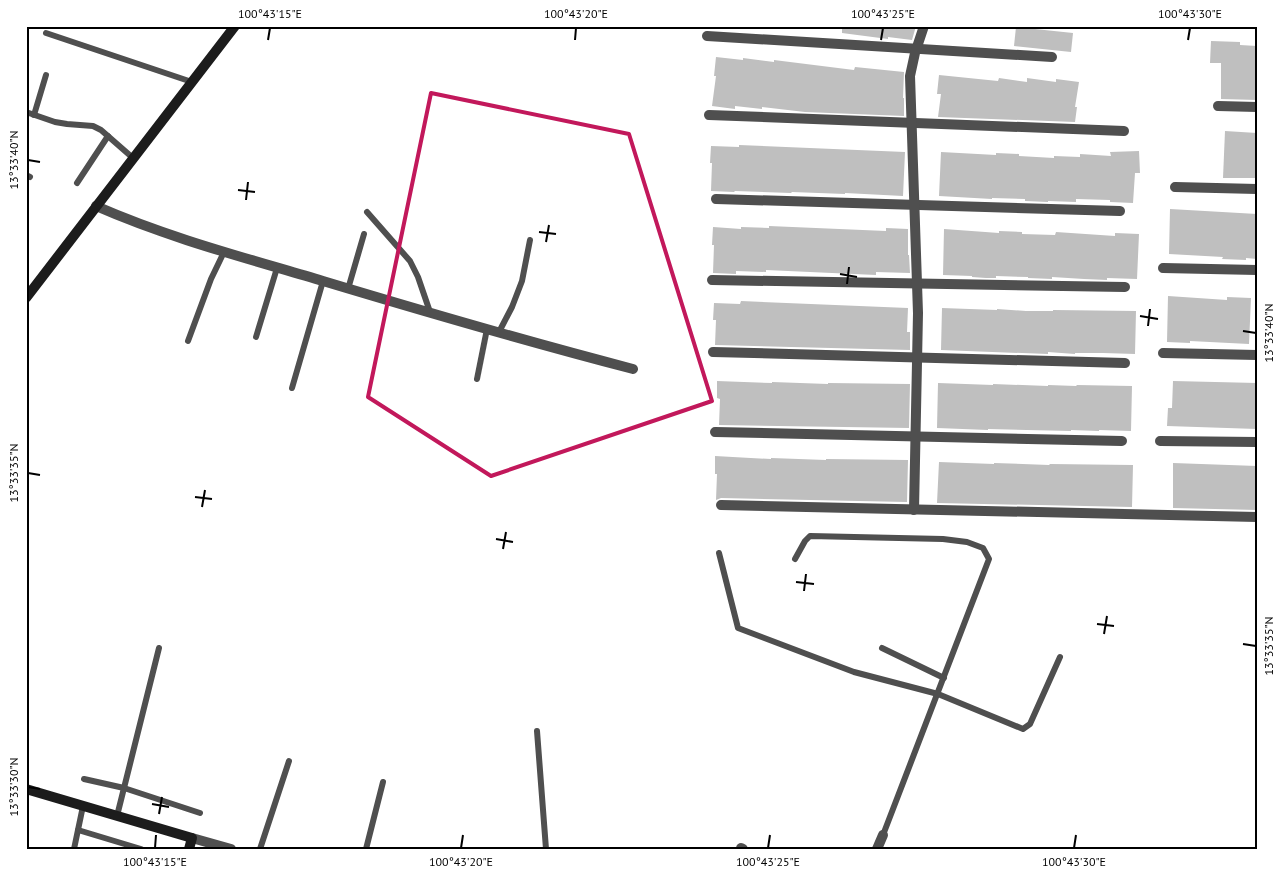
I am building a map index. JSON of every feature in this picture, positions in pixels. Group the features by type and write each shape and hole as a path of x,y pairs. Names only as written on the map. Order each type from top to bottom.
{"street":[{"path":"26,298 235,26"},
{"path":"914,510 917,284 910,76 916,49 924,26"},
{"path":"707,36 1052,57"},
{"path":"1218,106 1257,107"},
{"path":"709,115 1124,131"},
{"path":"1175,187 1257,189"},
{"path":"716,199 1120,211"},
{"path":"96,206 152,228 224,252 547,347 634,369"},
{"path":"1163,268 1257,270"},
{"path":"712,280 1125,287"},
{"path":"713,352 1125,363"},
{"path":"1163,353 1257,355"},
{"path":"715,432 1122,441"},
{"path":"1160,441 1257,442"},
{"path":"720,505 1257,517"},
{"path":"26,789 232,849"},
{"path":"877,849 883,835"},
{"path":"189,849 192,838"}],"lane":[{"path":"46,33 192,82"},
{"path":"34,115 46,75"},
{"path":"26,112 55,122 93,126 108,136 133,158"},
{"path":"77,183 108,136"},
{"path":"367,212 410,261 418,276 430,312"},
{"path":"348,289 364,234"},
{"path":"499,332 522,281 530,240"},
{"path":"188,341 210,279 224,252"},
{"path":"256,337 278,268"},
{"path":"292,388 324,281"},
{"path":"477,379 487,329"},
{"path":"795,559 810,536 943,539 967,542 983,548 989,560 883,835"},
{"path":"719,553 738,628 854,672 938,694 1023,729 1030,724 1060,657"},
{"path":"117,816 159,648"},
{"path":"882,648 944,678"},
{"path":"537,731 546,849"},
{"path":"260,849 289,761"},
{"path":"84,779 124,788 200,813"},
{"path":"366,849 383,782"},
{"path":"74,849 83,806"},
{"path":"78,830 141,849"}],"highlighted area":[{"path":"431,93 629,134 712,401 491,476 368,397"}],"building":[{"path":"842,26 916,26 912,40 842,33"},
{"path":"1016,27 1073,33 1071,52 1014,46"},
{"path":"1211,41 1240,42 1240,45 1257,46 1257,100 1221,99 1221,63 1210,63"},
{"path":"716,57 774,62 774,60 854,70 855,67 904,72 904,116 805,112 762,107 762,109 735,106 735,109 712,106 716,76 714,76"},
{"path":"939,75 998,81 999,78 1027,82 1027,78 1056,82 1056,79 1079,82 1075,122 938,117 941,94 937,94"},
{"path":"1225,131 1257,133 1257,178 1223,178"},
{"path":"739,145 905,152 903,196 711,191 711,146 739,147"},
{"path":"1139,151 1140,173 1135,173 1133,203 1110,202 1110,200 1076,199 1076,202 1048,202 1025,201 1025,199 939,196 941,152 996,155 996,153 1019,154 1019,156 1054,158 1054,156 1080,157 1080,154 1111,156 1110,152"},
{"path":"1170,209 1257,214 1257,259 1222,259 1223,257 1169,254"},
{"path":"769,226 886,231 886,228 908,229 910,273 876,272 876,275 766,270 766,272 736,271 736,274 713,273 713,227 741,229 741,227 769,228"},
{"path":"944,229 1055,235 1056,232 1115,236 1115,233 1139,234 1137,279 1107,278 1107,280 1052,277 1052,279 996,276 996,278 986,278 943,275"},
{"path":"1168,296 1227,300 1227,297 1251,298 1249,344 1190,341 1190,343 1167,342"},
{"path":"741,301 908,308 907,332 910,332 910,350 715,345 716,320 713,320 714,303 740,304"},
{"path":"942,308 1026,311 1136,311 1135,354 1048,352 1048,354 941,350"},
{"path":"717,381 910,384 909,428 719,425 720,399 717,398"},
{"path":"1173,381 1257,383 1257,429 1167,426 1168,408 1172,408"},
{"path":"938,383 1132,386 1131,431 937,428"},
{"path":"715,456 771,459 908,460 907,502 721,498 716,500 717,474 715,474"},
{"path":"939,462 1133,465 1132,507 937,503"},
{"path":"1173,463 1257,466 1257,510 1173,508"}]}
